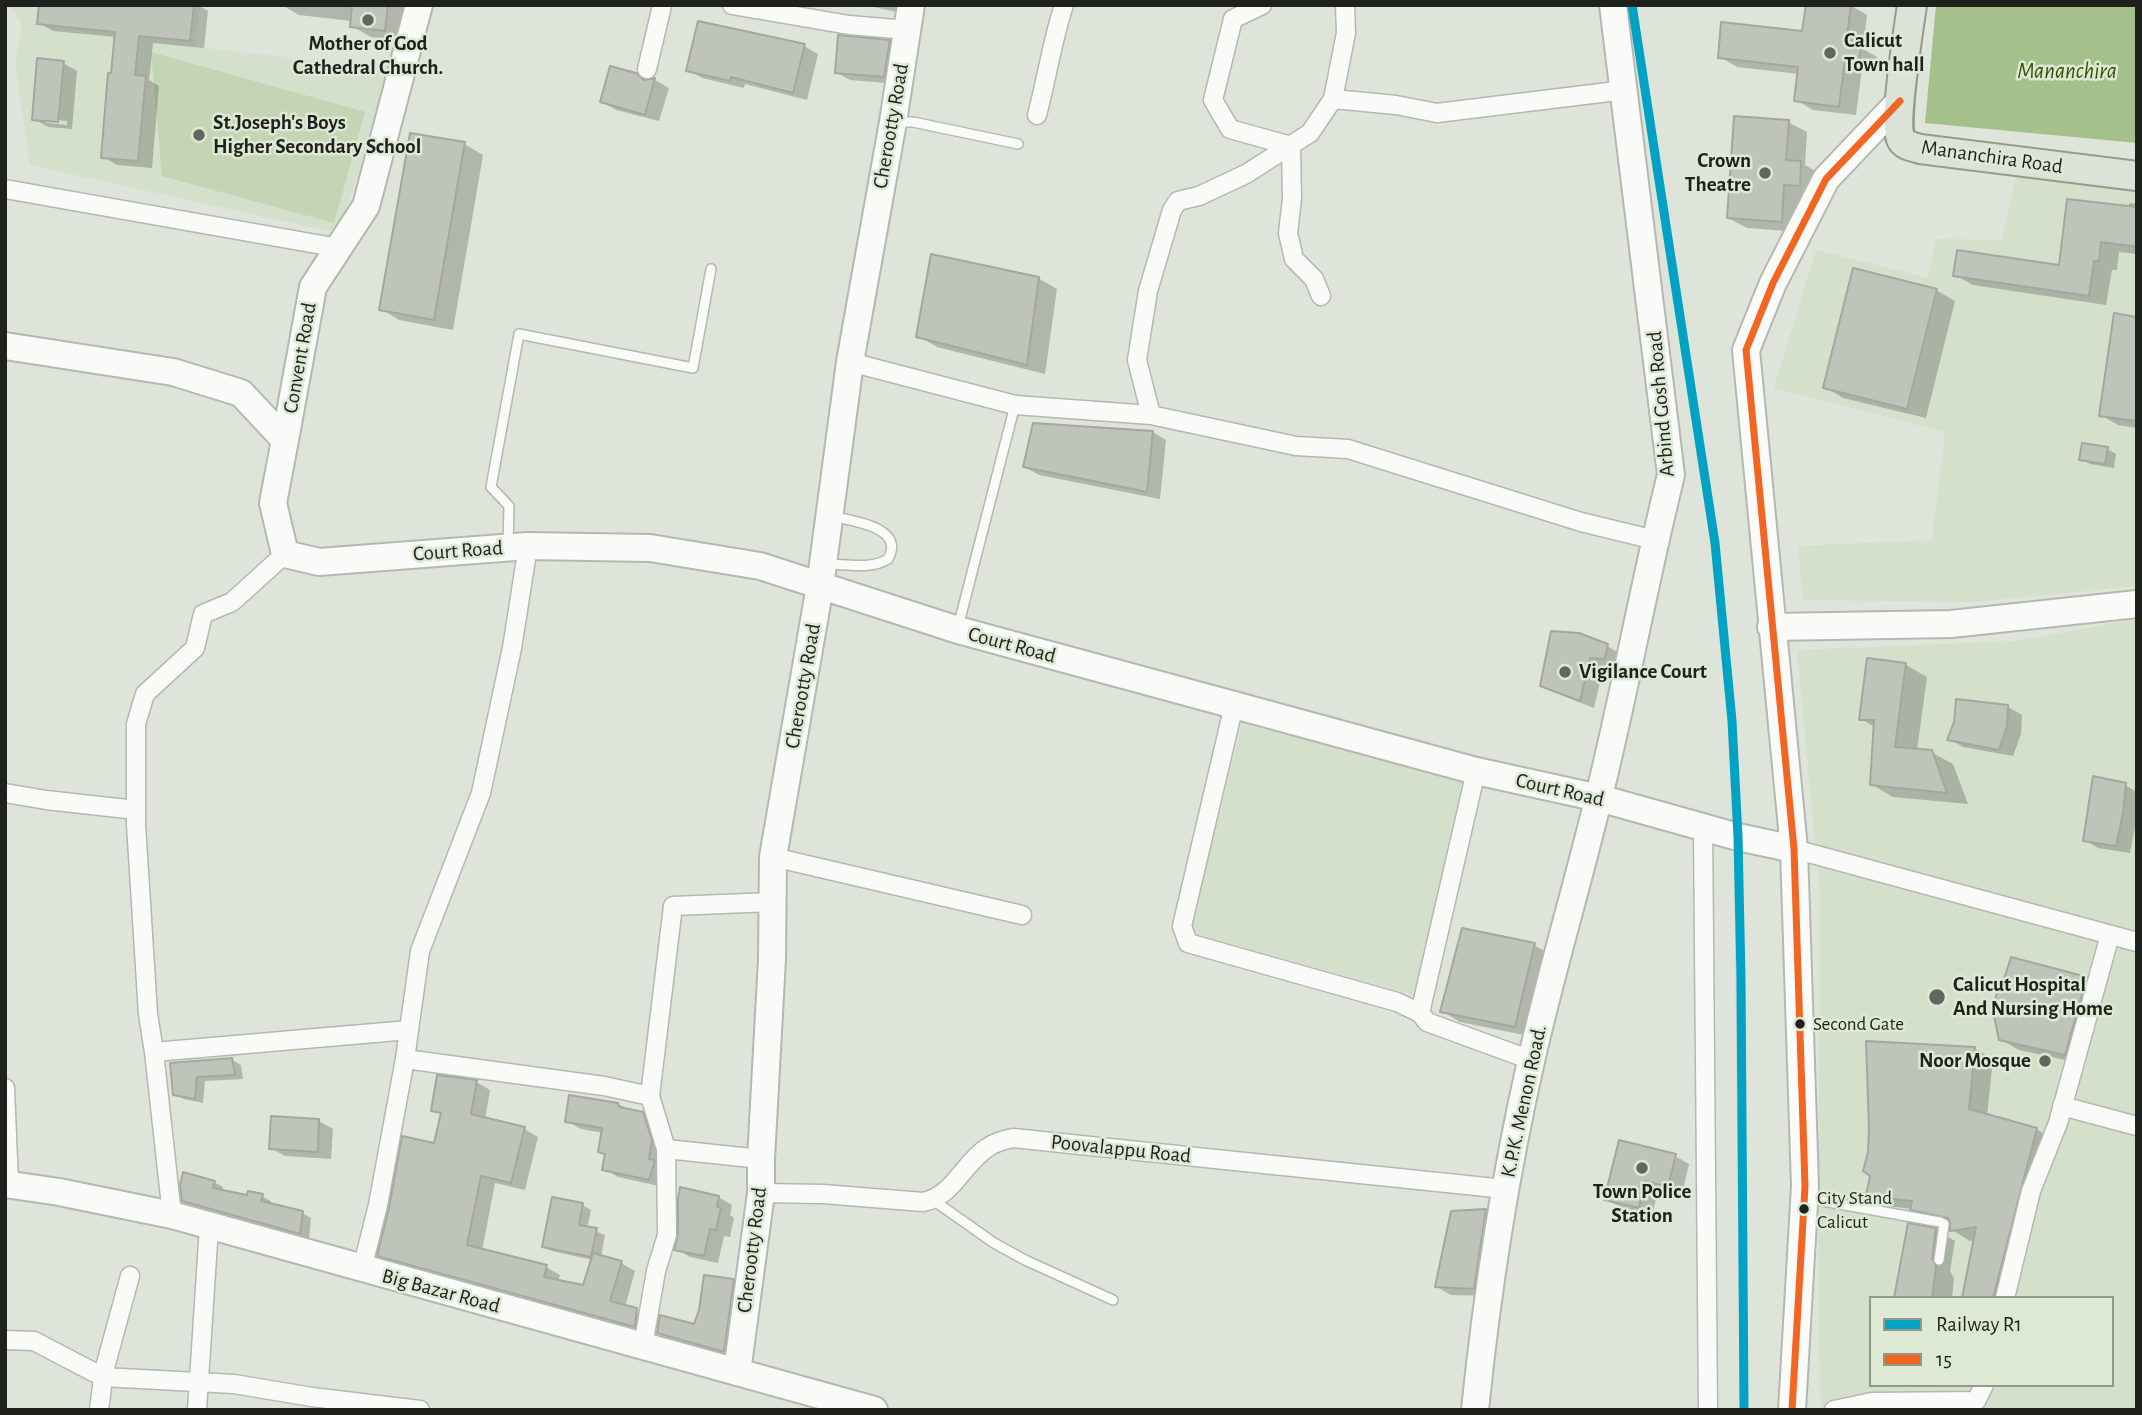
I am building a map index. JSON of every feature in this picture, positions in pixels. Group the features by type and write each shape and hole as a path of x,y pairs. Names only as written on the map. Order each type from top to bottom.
{"main road":[{"name":"Convent Road","path":"285,440 313,287 366,206 419,5"},
{"name":"Arbind Gosh Road","path":"1599,798 1671,475 1613,5"},
{"name":"Mananchira Road","path":"1912,5 1900,101 1901,139 1910,146 2137,176"},
{"name":"Cherootty Road","path":"737,1372 761,1193 772,960 773,857 822,575 850,362 909,18"},
{"path":"1793,1410 1805,1198 1794,849 1746,350 1773,283 1826,179 1900,101"},
{"path":"5,346 173,372 242,393 285,440 273,503 285,554"},
{"name":"Court Road","path":"285,554 319,562 518,547 650,548 822,575 958,630 1476,771 1599,798 1794,849"},
{"path":"1772,627 1951,624 2137,604"},
{"name":"K.P.K. Menon Road.","path":"1475,1410 1485,1312 1504,1189 1531,1059 1599,798"},
{"name":"Big Bazar Road","path":"7,1184 172,1215 874,1410"}],"street":[{"path":"647,69 660,6 675,5"},
{"path":"732,5 849,25 909,18"},
{"path":"1037,115 1053,40 1064,5"},
{"path":"1262,5 1233,19 1213,100 1230,129 1291,146"},
{"path":"1151,415 1138,360 1148,291 1172,210 1178,201 1199,196 1246,174 1310,134 1333,99 1346,33 1346,6"},
{"path":"1333,99 1396,105 1437,113 1625,90"},
{"path":"1291,146 1292,199 1288,233 1294,259 1314,279 1321,296"},
{"path":"5,189 339,248"},
{"path":"850,362 1015,405 1151,415 1296,446 1348,449 1581,522 1655,540"},
{"path":"362,1269 379,1205 405,1059 420,951 481,793 512,648 518,547"},
{"path":"172,1215 148,1014 136,810 136,724 145,694 195,648 203,614 232,602 285,554"},
{"path":"1234,705 1182,926 1188,943 1397,1002 1420,1013 1427,1022 1531,1059"},
{"path":"1420,1013 1476,771"},
{"path":"5,793 136,810"},
{"path":"1703,827 1708,1410"},
{"name":"Court Road","path":"1794,849 2137,942"},
{"path":"773,857 1021,915"},
{"path":"642,1346 656,1271 667,1236 666,1149 650,1096 673,906 772,902"},
{"path":"2005,1296 2031,1191 2043,1166 2062,1107 2110,935"},
{"path":"154,1052 409,1030"},
{"path":"405,1059 604,1086 650,1096"},
{"path":"5,1088 7,1184"},
{"path":"2062,1107 2137,1126"},
{"name":"Poovalappu Road","path":"933,1200 955,1182 984,1149 1013,1138 1504,1189"},
{"path":"666,1149 761,1158"},
{"path":"761,1193 823,1194 923,1202 933,1200"},
{"path":"197,1410 209,1227"},
{"path":"99,1410 103,1377 130,1276"},
{"path":"5,1340 34,1341 103,1377 234,1384 342,1405 420,1410"},
{"path":"1834,1410 1872,1402 1976,1401 1983,1387"}],"lane":[{"path":"893,122 913,122 1018,145"},
{"path":"518,547 509,506 491,487 519,334 693,368 711,269"},
{"path":"958,630 1015,405"},
{"path":"822,575 876,564 888,559 891,553 891,539 880,529 830,515"},
{"path":"1805,1198 1940,1222 1944,1224 1939,1260"},
{"path":"933,1200 1025,1261 1113,1300"}],"shaded area":[{"name":"St.Joseph's Boys Higher Secondary School","path":"9,5 200,5 195,47 394,69 338,233 30,165 15,62 22,25"},
{"path":"151,52 365,112 334,223 162,176"},
{"path":"2016,176 2137,189 2137,586 1974,602 1803,600 1798,546 1932,540 1945,432 1774,388 1816,250 1928,278 1936,239 2002,240"},
{"path":"2137,619 2137,1410 1821,1410 1818,1318 1820,895 1797,650 2018,641"},
{"path":"1242,724 1470,781 1417,996 1190,933"}],"water":[{"name":"Mananchira","path":"1936,5 2137,5 2137,143 1925,123"}],"building":[{"path":"39,5 194,5 190,41 139,36 135,75 146,76 138,161 101,158 108,73 111,73 115,32 37,24"},
{"name":"Mother of God Cathedral Church.","path":"352,5 388,5 385,31 350,27"},
{"name":"Calicut Town hall","path":"1806,5 1851,5 1846,44 1861,46 1859,61 1845,59 1839,107 1794,101 1798,67 1718,58 1721,22 1802,31"},
{"path":"698,21 805,44 793,93 731,77 730,81 686,71"},
{"path":"838,35 890,40 884,77 835,73"},
{"path":"37,58 64,61 58,122 32,120"},
{"path":"610,66 636,73 644,80 655,78 645,115 600,102"},
{"name":"Crown Theatre","path":"1734,116 1789,120 1786,160 1801,161 1800,186 1784,185 1782,222 1727,218"},
{"path":"410,133 465,142 434,320 379,310"},
{"path":"2067,199 2137,207 2137,247 2101,242 2099,261 2094,261 2089,296 1953,276 1957,250 2059,265"},
{"path":"931,254 1039,277 1027,365 916,337"},
{"path":"1853,268 1937,289 1907,409 1823,388"},
{"path":"2114,313 2137,317 2137,421 2099,416"},
{"path":"1033,423 1153,431 1147,492 1023,467"},
{"path":"2082,443 2108,447 2105,464 2079,460"},
{"name":"Vigilance Court","path":"1551,631 1579,633 1608,644 1605,659 1590,658 1580,701 1540,686"},
{"path":"1867,658 1906,663 1895,747 1932,750 1947,793 1870,785 1874,720 1859,720"},
{"path":"1956,699 2008,705 2007,726 1999,750 1947,740 1954,722"},
{"path":"2093,776 2126,783 2116,846 2083,841"},
{"path":"1462,928 1535,943 1515,1027 1440,1012"},
{"path":"2011,957 2087,977 2065,1055 1999,1040 1994,1016 1996,996"},
{"path":"1866,1041 1975,1047 1969,1109 2037,1128 1994,1296 1962,1296 1976,1227 1950,1231 1948,1218 1910,1210 1912,1201 1866,1196 1870,1176 1863,1171 1868,1152"},
{"path":"232,1058 235,1075 197,1077 195,1099 173,1095 170,1063"},
{"path":"437,1075 477,1080 471,1114 525,1127 511,1183 481,1176 467,1245 547,1265 544,1277 583,1285 593,1253 622,1261 610,1301 637,1308 635,1327 377,1256 402,1136 434,1143 441,1113 431,1111"},
{"path":"569,1095 618,1103 619,1107 643,1112 652,1140 649,1159 655,1160 649,1180 602,1170 605,1154 598,1152 602,1128 565,1122"},
{"path":"271,1116 319,1119 318,1152 269,1149"},
{"name":"Town Police Station","path":"1619,1140 1676,1154 1668,1187 1645,1181 1639,1208 1604,1200"},
{"path":"183,1172 215,1181 213,1188 247,1195 248,1191 263,1194 261,1201 303,1211 300,1234 182,1201 180,1185"},
{"path":"680,1187 719,1196 717,1206 721,1208 716,1230 710,1229 704,1256 674,1250 678,1235"},
{"path":"552,1197 583,1203 579,1225 597,1228 591,1257 542,1247"},
{"path":"1486,1209 1474,1289 1435,1287 1451,1211"},
{"path":"1908,1223 1936,1228 1932,1259 1936,1266 1932,1296 1894,1296"},
{"path":"704,1275 734,1279 724,1352 657,1333 660,1315 694,1324"}],"railway":[{"path":"1715,543 1732,721 1738,837 1744,1410"}],"rail line":[{"name":"R1","path":"1632,5 1715,543 1732,721 1741,978 1744,1410"}],"transit line":[{"name":"15","path":"1792,1410 1805,1186 1794,849 1746,350 1773,283 1826,179 1900,101"}],"place":[{"name":"Mother of God Cathedral Church.","path":"368,20"},
{"name":"Calicut Town hall","path":"1830,53"},
{"name":"St.Joseph's Boys Higher Secondary School","path":"199,135"},
{"name":"Crown Theatre","path":"1765,173"},
{"name":"Vigilance Court","path":"1565,672"},
{"name":"Calicut Hospital And Nursing Home","path":"1937,997"},
{"name":"Second Gate","path":"1800,1024"},
{"name":"Noor Mosque","path":"2045,1061"},
{"name":"Town Police Station","path":"1642,1168"},
{"name":"City Stand Calicut","path":"1804,1209"}]}
